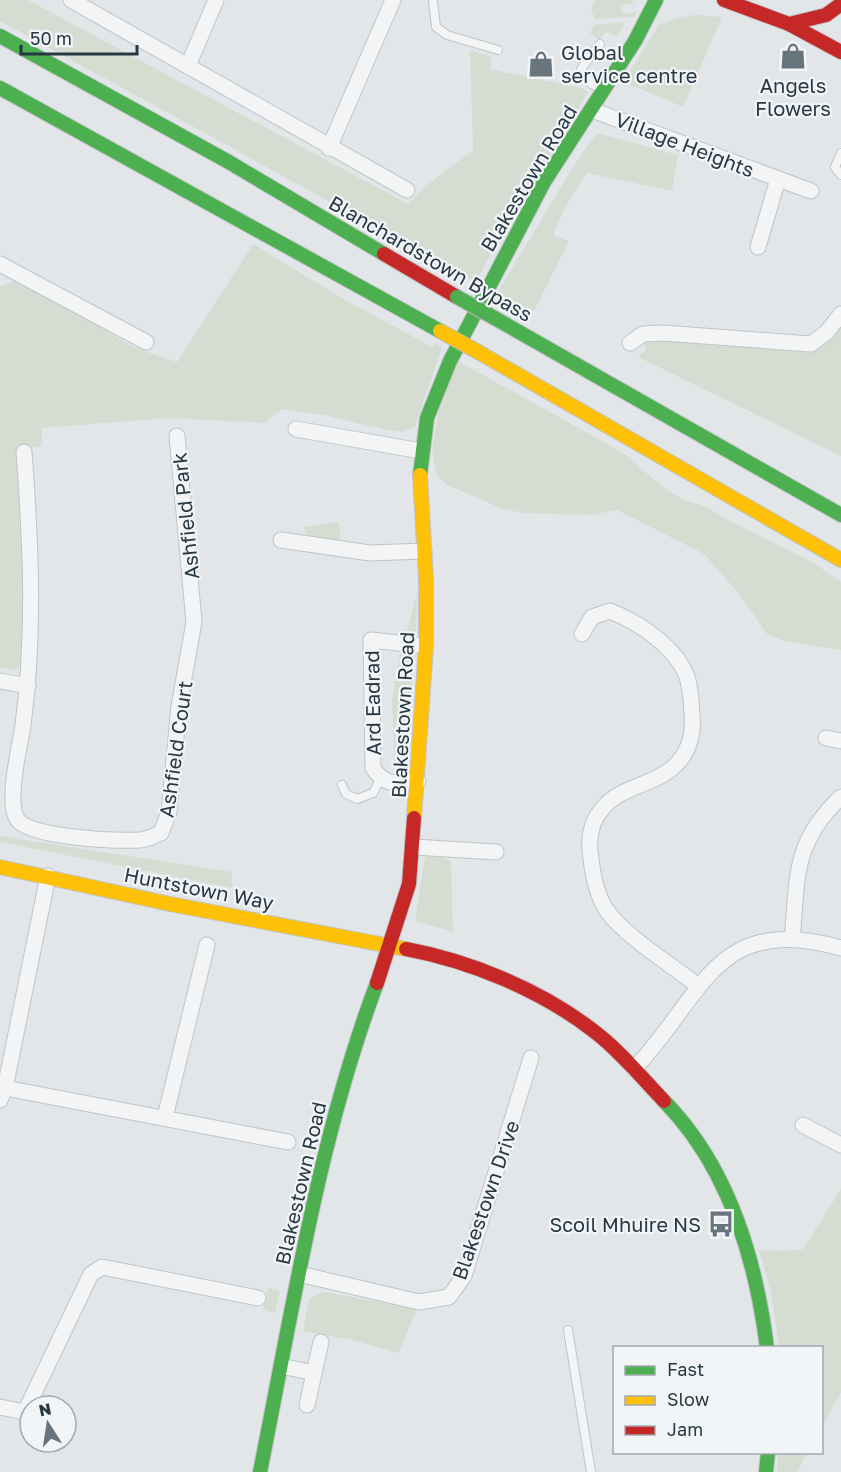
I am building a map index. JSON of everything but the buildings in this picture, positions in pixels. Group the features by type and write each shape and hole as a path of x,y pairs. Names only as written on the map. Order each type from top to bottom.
{"main road":[{"name":"Blakestown Road","path":"260,1472 328,1139 354,1044 391,945 410,884 426,646 424,551 419,480 427,418 454,351 518,227 635,41 656,0"},
{"path":"724,0 789,24 841,52"},
{"path":"789,24 826,15 841,4"},
{"name":"Blanchardstown Bypass","path":"0,36 227,161 457,297 841,515"},
{"path":"0,88 480,353 841,560"},
{"path":"609,383 693,417 841,502"},
{"name":"Huntstown Way","path":"0,867 170,904 423,952 476,969 543,998 596,1032 669,1106 691,1135 731,1204 746,1240 762,1306 767,1346"},
{"path":"766,1472 768,1454"}],"street":[{"path":"71,0 328,148 406,190"},
{"path":"188,66 216,0"},
{"path":"328,148 393,0"},
{"name":"Village Heights","path":"592,110 811,191"},
{"name":"Village Heights","path":"758,247 778,179"},
{"path":"0,264 146,342"},
{"path":"630,343 643,334 663,333 811,344 827,332 841,314"},
{"path":"296,429 422,451"},
{"name":"Ashfield Park","path":"177,436 193,596"},
{"name":"Ashfield Court","path":"24,453 32,572 28,686 13,795 14,809 20,822 36,830 97,839 143,840 161,832 169,812 179,706 192,634 193,596"},
{"path":"291,536 370,553 424,551"},
{"path":"582,634 592,617 610,611 652,635 673,654 686,674 692,703 691,741 670,770 618,795 602,809 591,832 590,847 597,888 607,910 698,986"},
{"name":"Ard Eadrad","path":"418,781 386,782 380,780 373,768 371,640 426,646"},
{"path":"0,681 28,686"},
{"path":"792,939 798,863 818,823 841,797"},
{"path":"414,847 496,852"},
{"path":"48,876 2,1094 165,1118 288,1142"},
{"path":"634,1069 666,1033 698,986 715,967 739,949 761,941 792,939 841,948"},
{"path":"165,1118 207,945"},
{"name":"Blakestown Drive","path":"299,1274 419,1302 449,1297 464,1276 531,1058"},
{"path":"803,1125 841,1145"},
{"path":"0,1407 24,1412 91,1274 102,1267 258,1298"},
{"path":"307,1405 321,1342"},
{"path":"281,1366 314,1373"}],"lane":[{"path":"433,1 436,27 447,35 498,50"},
{"path":"600,44 581,69 591,84 605,89"},
{"path":"841,153 835,167 841,175"},
{"path":"342,785 346,794 357,799 373,793 380,780"},
{"path":"568,1330 591,1472"}],"shaded area":[{"path":"0,0 28,0 408,204 426,186 473,150 470,50 492,57 490,69 582,88 588,92 505,227 476,282 0,21"},
{"path":"595,0 632,0 634,3 621,6 623,14 636,12 635,17 595,19 591,10"},
{"path":"696,15 722,17 683,107 623,82 659,25 681,17"},
{"path":"622,22 624,25 616,37 606,31 599,40 590,33 594,25"},
{"path":"597,133 678,155 672,191 587,173 566,206 553,235 569,241 534,311 497,293 573,167"},
{"path":"253,244 342,298 432,347 434,343 442,347 415,427 402,432 386,430 328,416 283,409 264,423 167,418 42,428 42,446 23,449 28,562 21,664 15,670 0,668 0,286 19,280 135,348 177,362"},
{"path":"841,322 841,456 638,357 646,350 644,342 647,338 811,350"},
{"path":"458,361 620,451 663,487 679,497 706,507 814,563 841,582 841,650 784,641 767,634 739,594 704,554 617,510 591,515 524,513 503,509 449,486 437,476 432,451 438,414"},
{"path":"339,522 341,542 309,538 303,527"},
{"path":"417,593 416,634 405,638"},
{"path":"401,648 409,650 415,656 409,718 397,719 396,722 396,757 409,757 406,767 395,768 392,700"},
{"path":"0,836 232,872 232,888 0,842"},
{"path":"434,854 451,861 453,932 415,921 425,857"},
{"path":"841,1189 841,1392 823,1425 823,1346 779,1346 771,1292 759,1250 803,1249"},
{"path":"268,1288 280,1291 275,1313 263,1310"},
{"path":"323,1292 417,1308 399,1353 352,1340 303,1331 309,1299"},
{"path":"778,1454 806,1454 797,1472 777,1472"}],"traffic: fast":[{"path":"420,475 427,418 450,361 544,182 635,41 656,0"},
{"path":"0,36 227,161 384,254"},
{"path":"0,88 440,331"},
{"path":"457,297 498,320"},
{"path":"498,320 841,515"},
{"path":"260,1472 323,1163 356,1042 377,983"},
{"path":"664,1101 706,1155 735,1216 755,1281 767,1346"},
{"path":"766,1472 768,1454"}],"traffic: slow":[{"path":"440,331 480,353"},
{"path":"480,353 841,560"},
{"path":"414,818 426,646 426,579 420,475"},
{"path":"0,867 170,904 406,949"}],"traffic: jam":[{"path":"724,0 789,24 841,52"},
{"path":"789,24 826,15 841,4"},
{"path":"384,254 457,297"},
{"path":"377,983 409,884 414,818"},
{"path":"406,949 431,954 481,970 553,1003 604,1039 664,1101"}],"place":[{"name":"Angels Flowers","path":"793,56"},
{"name":"Global service centre","path":"541,64"},
{"name":"Scoil Mhuire NS","path":"721,1224"}]}
